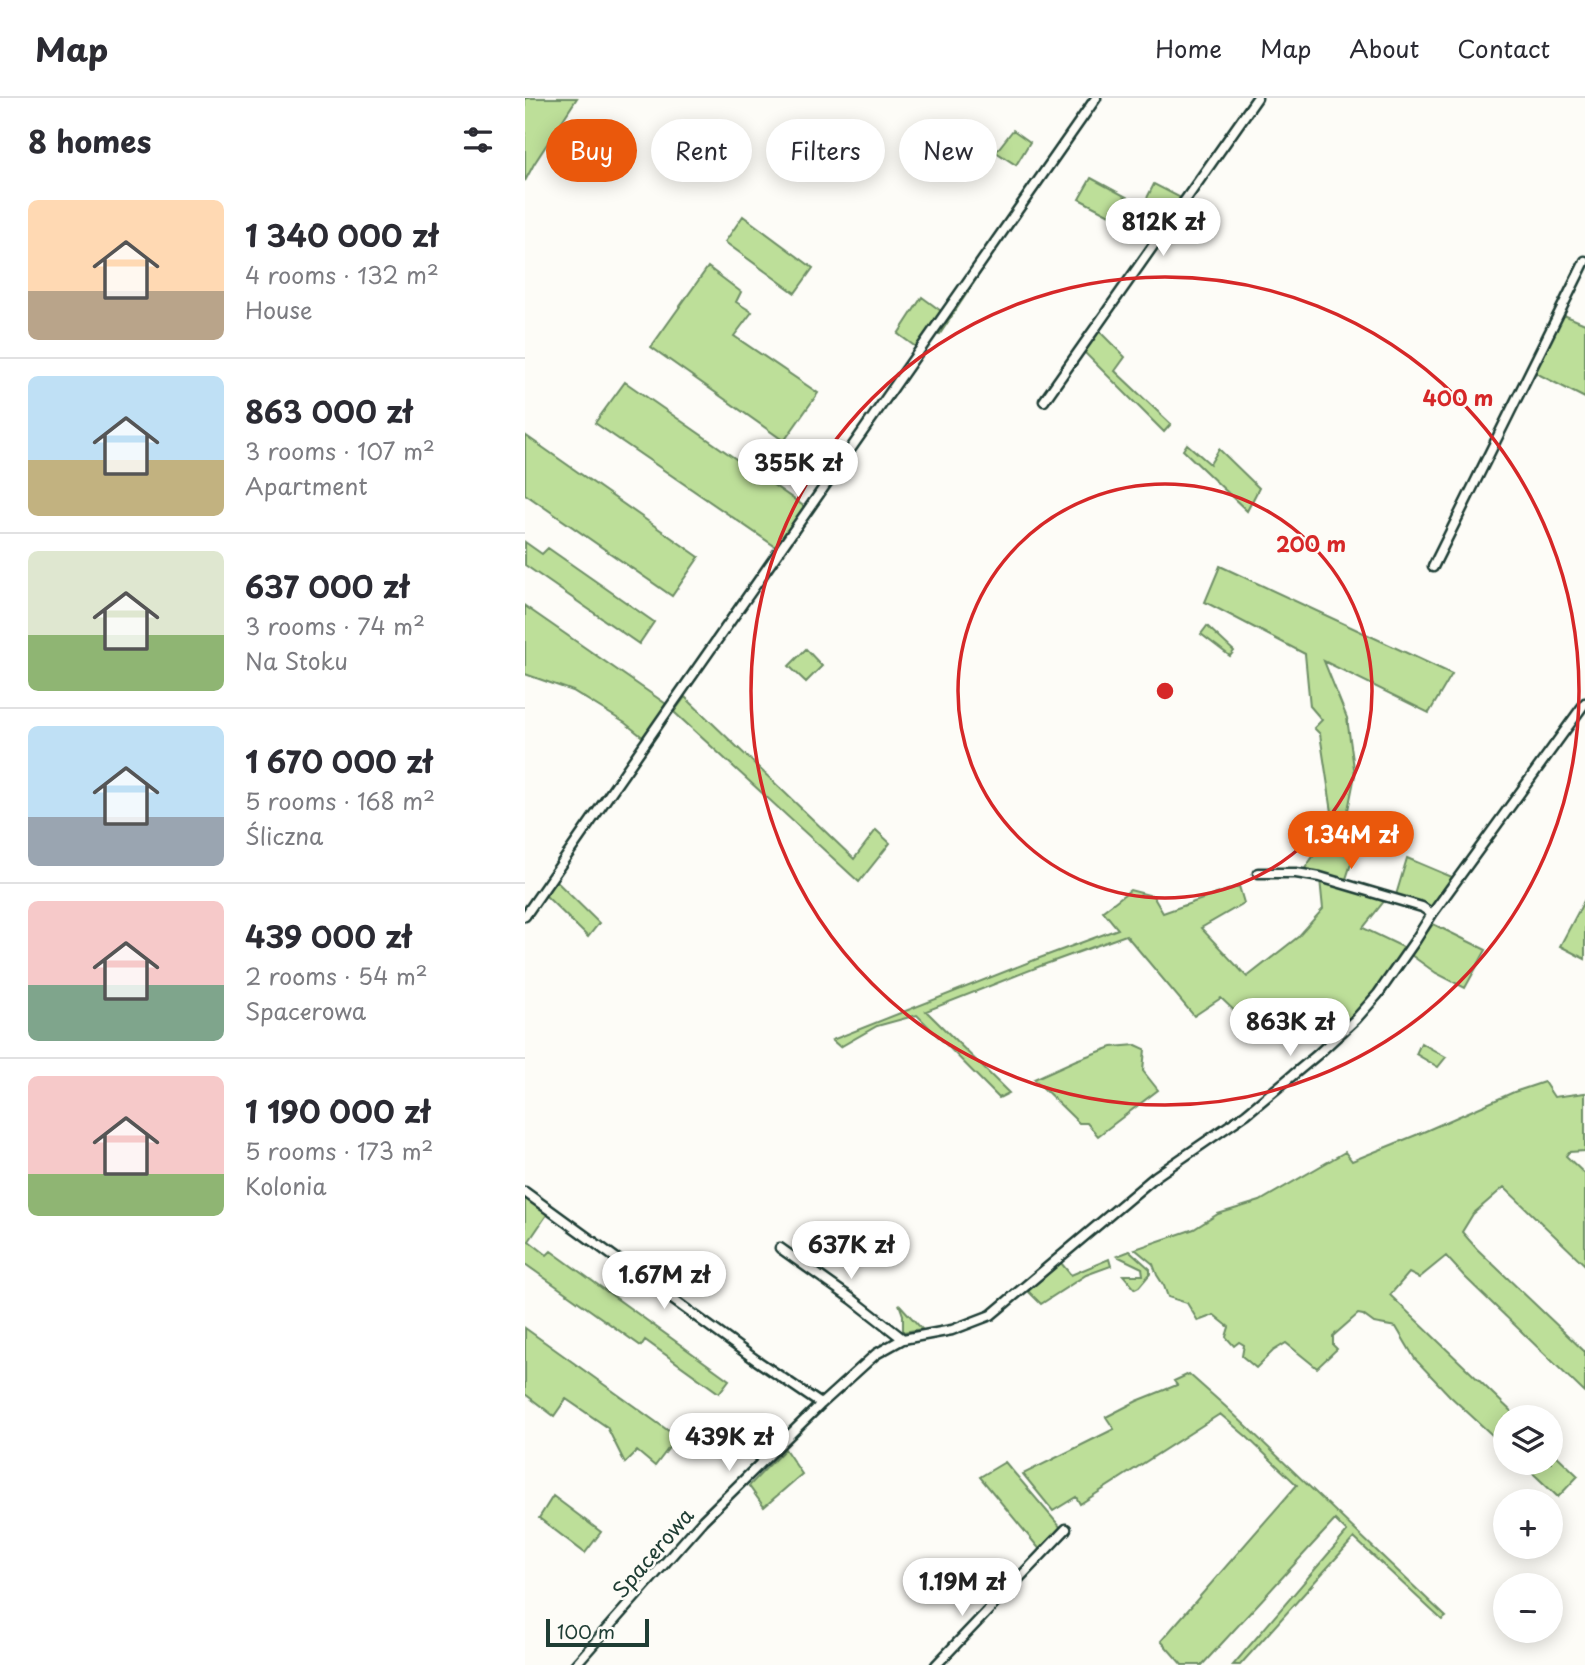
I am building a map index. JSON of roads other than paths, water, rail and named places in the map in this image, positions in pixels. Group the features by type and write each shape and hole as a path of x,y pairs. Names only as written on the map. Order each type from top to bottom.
{"street":[{"path":"525,916 1097,98"},
{"path":"1044,401 1257,98"},
{"path":"1433,567 1585,261"},
{"name":"Spacerowa","path":"575,1665 703,1520 876,1354 903,1339 952,1330 991,1315 1156,1176 1247,1114 1356,1019 1378,994 1432,914 1585,703"},
{"path":"1258,873 1296,873 1320,877 1422,908 1432,914"},
{"path":"525,1192 821,1404"},
{"path":"780,1248 903,1339"},
{"path":"936,1665 1066,1529"}]}
